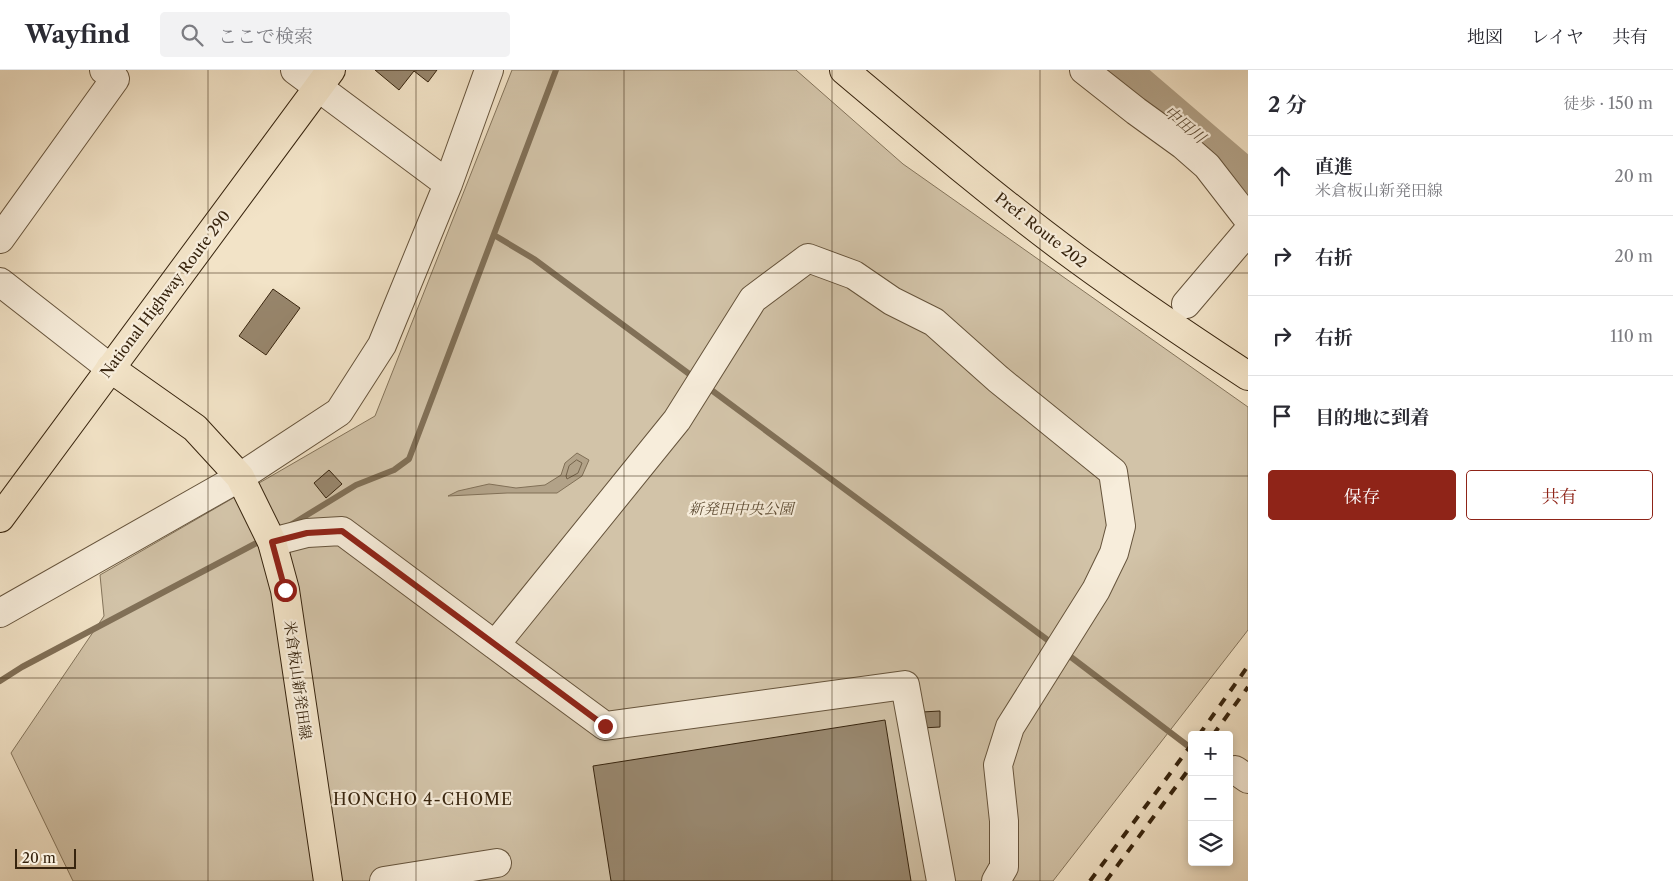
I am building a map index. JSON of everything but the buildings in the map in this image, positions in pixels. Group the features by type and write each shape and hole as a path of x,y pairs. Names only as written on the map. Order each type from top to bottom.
{"main road":[{"name":"Pref. Route 202","path":"844,70 986,188 1075,257 1139,303 1248,376"},
{"name":"National Highway Route 290","path":"0,518 325,79"},
{"name":"米倉板山新発田線","path":"110,368 195,428 240,477 272,542 285,590 328,881"}],"street":[{"path":"0,239 115,79 104,70"},
{"path":"295,70 325,79 448,184"},
{"path":"0,614 240,477 339,412 382,345 448,184 489,70"},
{"path":"1084,70 1136,111 1183,144 1207,166 1248,220"},
{"path":"1186,304 1248,231"},
{"path":"495,645 677,420 753,299 808,258 854,275 892,301 934,322 998,379 1114,472 1121,526 1114,553 1096,590 1010,727 998,765 1004,821 1004,867 996,881"},
{"path":"0,282 110,368"},
{"path":"272,542 307,533 342,531 605,726 905,685 941,881"},
{"path":"384,881 497,863"}],"green space":[{"name":"新発田中央公園","path":"512,70 796,70 903,164 1248,407 1248,630 1053,881 73,881 11,753 104,616 100,575 375,416"}],"water":[{"path":"577,453 589,460 582,476 557,493 448,496 458,491 489,484 516,488 545,485 561,475 565,463"}],"waterway":[{"path":"289,526 356,485 394,470 409,459 556,70"},
{"name":"中田川","path":"1122,70 1248,178"},
{"path":"494,235 534,259 696,379"},
{"path":"706,386 1053,644"},
{"path":"0,681 22,667 264,539"},
{"path":"1063,651 1188,746"}],"railway":[{"path":"1202,731 1248,666"},
{"path":"1216,731 1248,687"},
{"path":"1090,881 1188,749"},
{"path":"1106,881 1188,770"}],"district":[{"name":"HONCHO 4-CHOME","path":"423,799"}],"route":[{"path":"285,590 272,542 307,533 342,531 605,726"}]}
